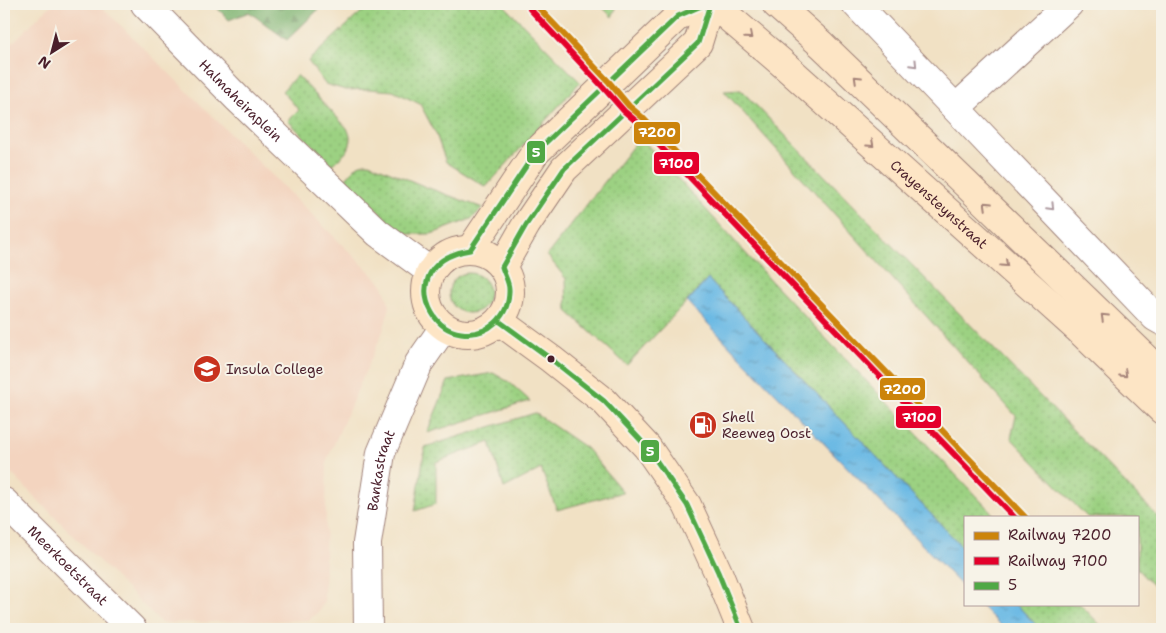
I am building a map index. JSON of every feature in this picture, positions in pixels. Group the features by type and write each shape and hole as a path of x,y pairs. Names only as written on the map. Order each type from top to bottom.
{"street":[{"name":"Halmaheiraplein","path":"144,4 238,99 378,232 431,272"},
{"path":"470,250 535,153 678,16 710,4"},
{"path":"502,266 526,225 564,169 620,114 698,43 710,4"},
{"name":"Crayensteynstraat","path":"710,4 1077,328 1162,410"},
{"path":"776,4 822,45 1150,362 1162,377"},
{"path":"856,4 1155,317 1162,321"},
{"path":"956,108 1069,4"},
{"path":"470,250 482,252 502,266 508,277 510,300 506,312 490,329 479,333 466,334 444,327 429,308 426,296 431,272 438,263 447,255 458,251 470,250"},
{"path":"499,321 604,401 647,447 687,505 718,572 741,629"},
{"name":"Bankastraat","path":"368,629 367,543 381,453 419,363 444,327"},
{"name":"Meerkoetstraat","path":"4,502 132,629"}],"shaded area":[{"path":"52,4 99,4 382,284 390,306 383,331 327,460 324,601 319,611 309,620 161,623 4,466 4,51"}],"green space":[{"path":"213,4 324,4 287,40 249,12 229,20"},
{"path":"370,4 503,4 580,82 486,187 446,162 436,134 420,104 393,91 346,90 325,84 308,61"},
{"path":"599,4 618,4 612,17"},
{"path":"297,75 347,128 350,135 348,149 332,165 288,121 299,110 282,91"},
{"path":"741,90 1162,521 1162,595 1138,570 1138,516 1086,516 1011,438 1016,416 724,91"},
{"path":"640,137 771,281 995,516 964,516 964,549 708,279 627,365 567,311 566,279 547,255"},
{"path":"369,163 483,208 471,219 437,232 431,234 409,234 393,226 345,179 358,165"},
{"path":"473,273 480,276 486,282 489,293 488,301 480,310 473,313 465,313 458,310 450,301 449,289 452,282 461,274"},
{"path":"493,373 509,382 530,401 427,433 448,381"},
{"path":"535,413 586,448 623,492 557,510 541,469 504,488 490,442 436,462 436,504 415,511 425,447"},
{"path":"1018,606 1082,606 1104,629 1040,629"}],"water":[{"path":"708,279 964,549 964,588 687,302"},
{"path":"981,606 1018,606 1040,629 1004,629"}],"rail line":[{"name":"7200","path":"535,4 609,82 629,106 642,117 1024,516"},
{"name":"7100","path":"530,9 624,111 637,122 1013,516"}],"transit line":[{"name":"5","path":"706,4 678,16 535,153 470,250 451,255 435,266 428,278 426,296 432,313 444,326 452,331 471,333 480,332 496,323 506,308 508,299 509,289 502,267 526,225 564,169 698,43 710,4"},
{"name":"5","path":"499,321 604,401 647,447 687,505 718,572 741,629"}],"place":[{"name":"Insula College","path":"207,369"},
{"name":"Shell Reeweg Oost","path":"703,425"}]}
